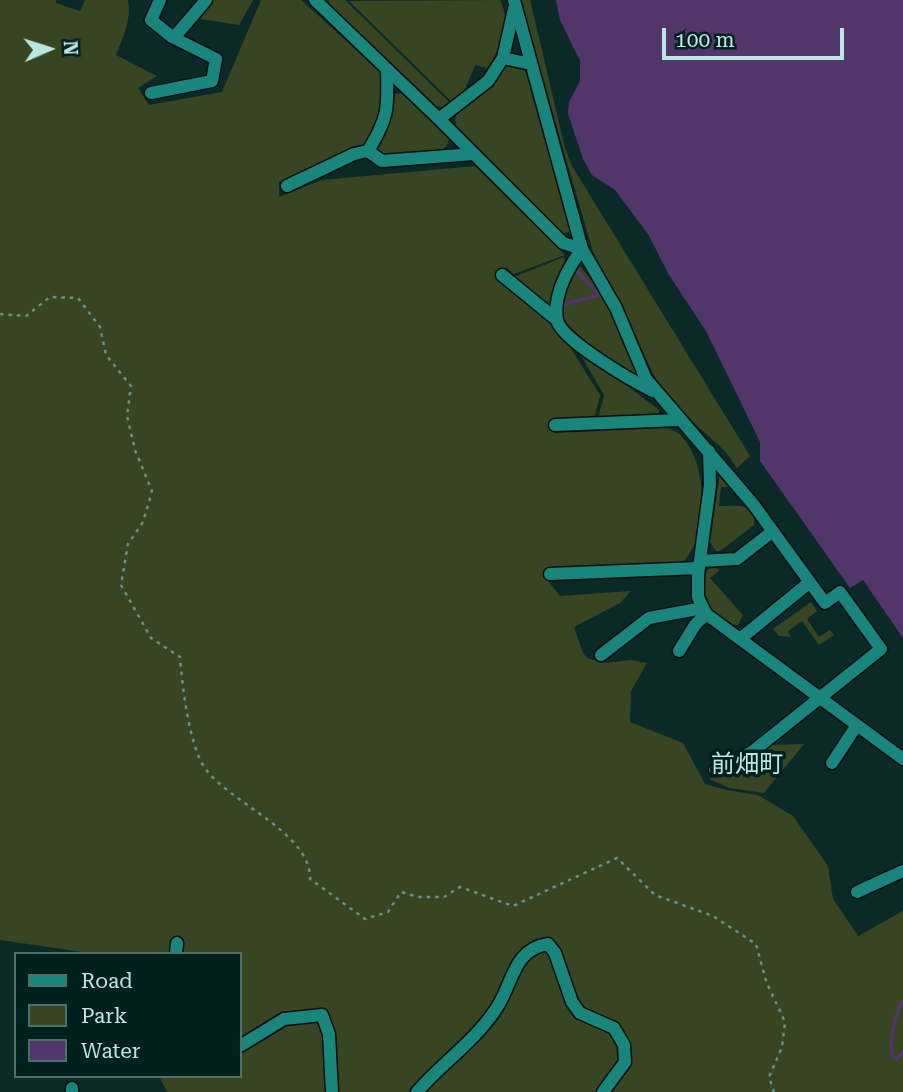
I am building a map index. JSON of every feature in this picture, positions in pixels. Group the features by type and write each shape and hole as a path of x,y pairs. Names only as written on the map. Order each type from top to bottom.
{"street":[{"path":"151,93 212,81 216,59 172,37 152,20 160,0"},
{"path":"172,37 206,0"},
{"path":"315,0 563,243 582,249"},
{"path":"439,119 488,81 503,58 514,3"},
{"path":"514,3 582,249 616,308 646,379 773,531 825,603 840,592 881,649 752,752 715,770"},
{"path":"503,58 531,64"},
{"path":"288,186 354,154 368,151 380,131 388,108 387,69"},
{"path":"368,151 382,161 474,154"},
{"path":"582,249 570,265 557,301 559,326 578,344 625,377 657,393"},
{"path":"502,275 557,320"},
{"path":"555,425 678,419"},
{"path":"709,452 710,485 699,565 698,597 705,611 903,759"},
{"path":"550,574 699,565 737,559 773,531"},
{"path":"740,639 810,582"},
{"path":"679,651 705,611"},
{"path":"601,655 649,618 705,611"},
{"path":"832,762 857,725"},
{"path":"857,892 903,871"},
{"path":"417,1092 467,1045 498,1007 519,962 534,946 548,944 555,953 572,1002 580,1013 614,1028 624,1045 625,1062 603,1092"},
{"path":"242,1045 284,1019 322,1015 330,1034 332,1092"}],"path":[{"path":"0,314 26,316 50,298 78,298 100,327 106,355 131,386 127,416 135,450 152,491 143,522 128,544 121,585 151,638 180,657 182,690 192,734 204,767 227,790 293,841 310,869 310,879 365,919 388,912 401,892 418,897 444,897 460,887 513,906 617,858 655,895 713,916 756,944 766,981 785,1022 782,1047 769,1077 774,1092"}],"green space":[{"path":"0,0 56,0 56,3 80,11 85,0 128,0 128,21 116,55 157,76 138,88 149,105 222,92 261,0 301,0 381,72 384,113 367,142 279,182 279,197 322,180 475,166 565,255 514,274 506,267 497,279 561,333 600,395 594,419 551,420 554,433 667,428 677,432 690,448 701,481 701,517 692,550 683,562 549,569 545,577 560,596 631,591 620,603 574,627 583,653 587,658 605,663 630,660 647,663 631,691 630,722 683,743 705,784 758,795 793,816 828,866 833,899 858,936 903,911 903,1092 167,1092 160,1078 242,1078 242,952 82,952 0,940"},
{"path":"214,0 253,0 239,25 200,19"},
{"path":"328,0 345,0 450,103 443,107 431,105"},
{"path":"500,0 505,26 497,52 487,68 475,65 464,92 452,102 349,1"},
{"path":"520,0 530,0 565,148 572,166 750,456 737,468 726,452 695,424 657,382 593,252"},
{"path":"505,66 522,66 526,73 570,232 563,233 457,130 457,113"},
{"path":"403,93 449,139 441,151 384,156 376,150 389,118 394,94"},
{"path":"564,257 566,265 553,309 514,277"},
{"path":"580,266 602,293 637,370 636,375 628,376 574,336 563,323 560,298 572,269"},
{"path":"576,347 659,410 659,415 598,418 604,395"},
{"path":"720,473 732,487 721,487 719,506 749,509 754,525 720,551 716,551 710,542"},
{"path":"708,569 720,570 710,578 743,615 738,625 728,623 718,616 705,597 704,574"},
{"path":"811,602 817,611 807,619 819,637 830,630 834,635 819,645 802,621 788,631 791,637 779,636 773,629"},
{"path":"804,744 764,793 730,788 709,779 752,760 769,745"}],"water":[{"path":"556,0 903,0 903,638 863,580 850,588 760,461 760,442 706,331 669,275 648,234 615,190 592,175 583,159 568,114 569,102 580,81 580,61 560,20"}],"waterway":[{"path":"562,305 599,295 576,270"},
{"path":"903,1001 893,1027 892,1056 897,1059 903,1052"}],"district":[{"name":"前畑町","path":"747,765"}]}
